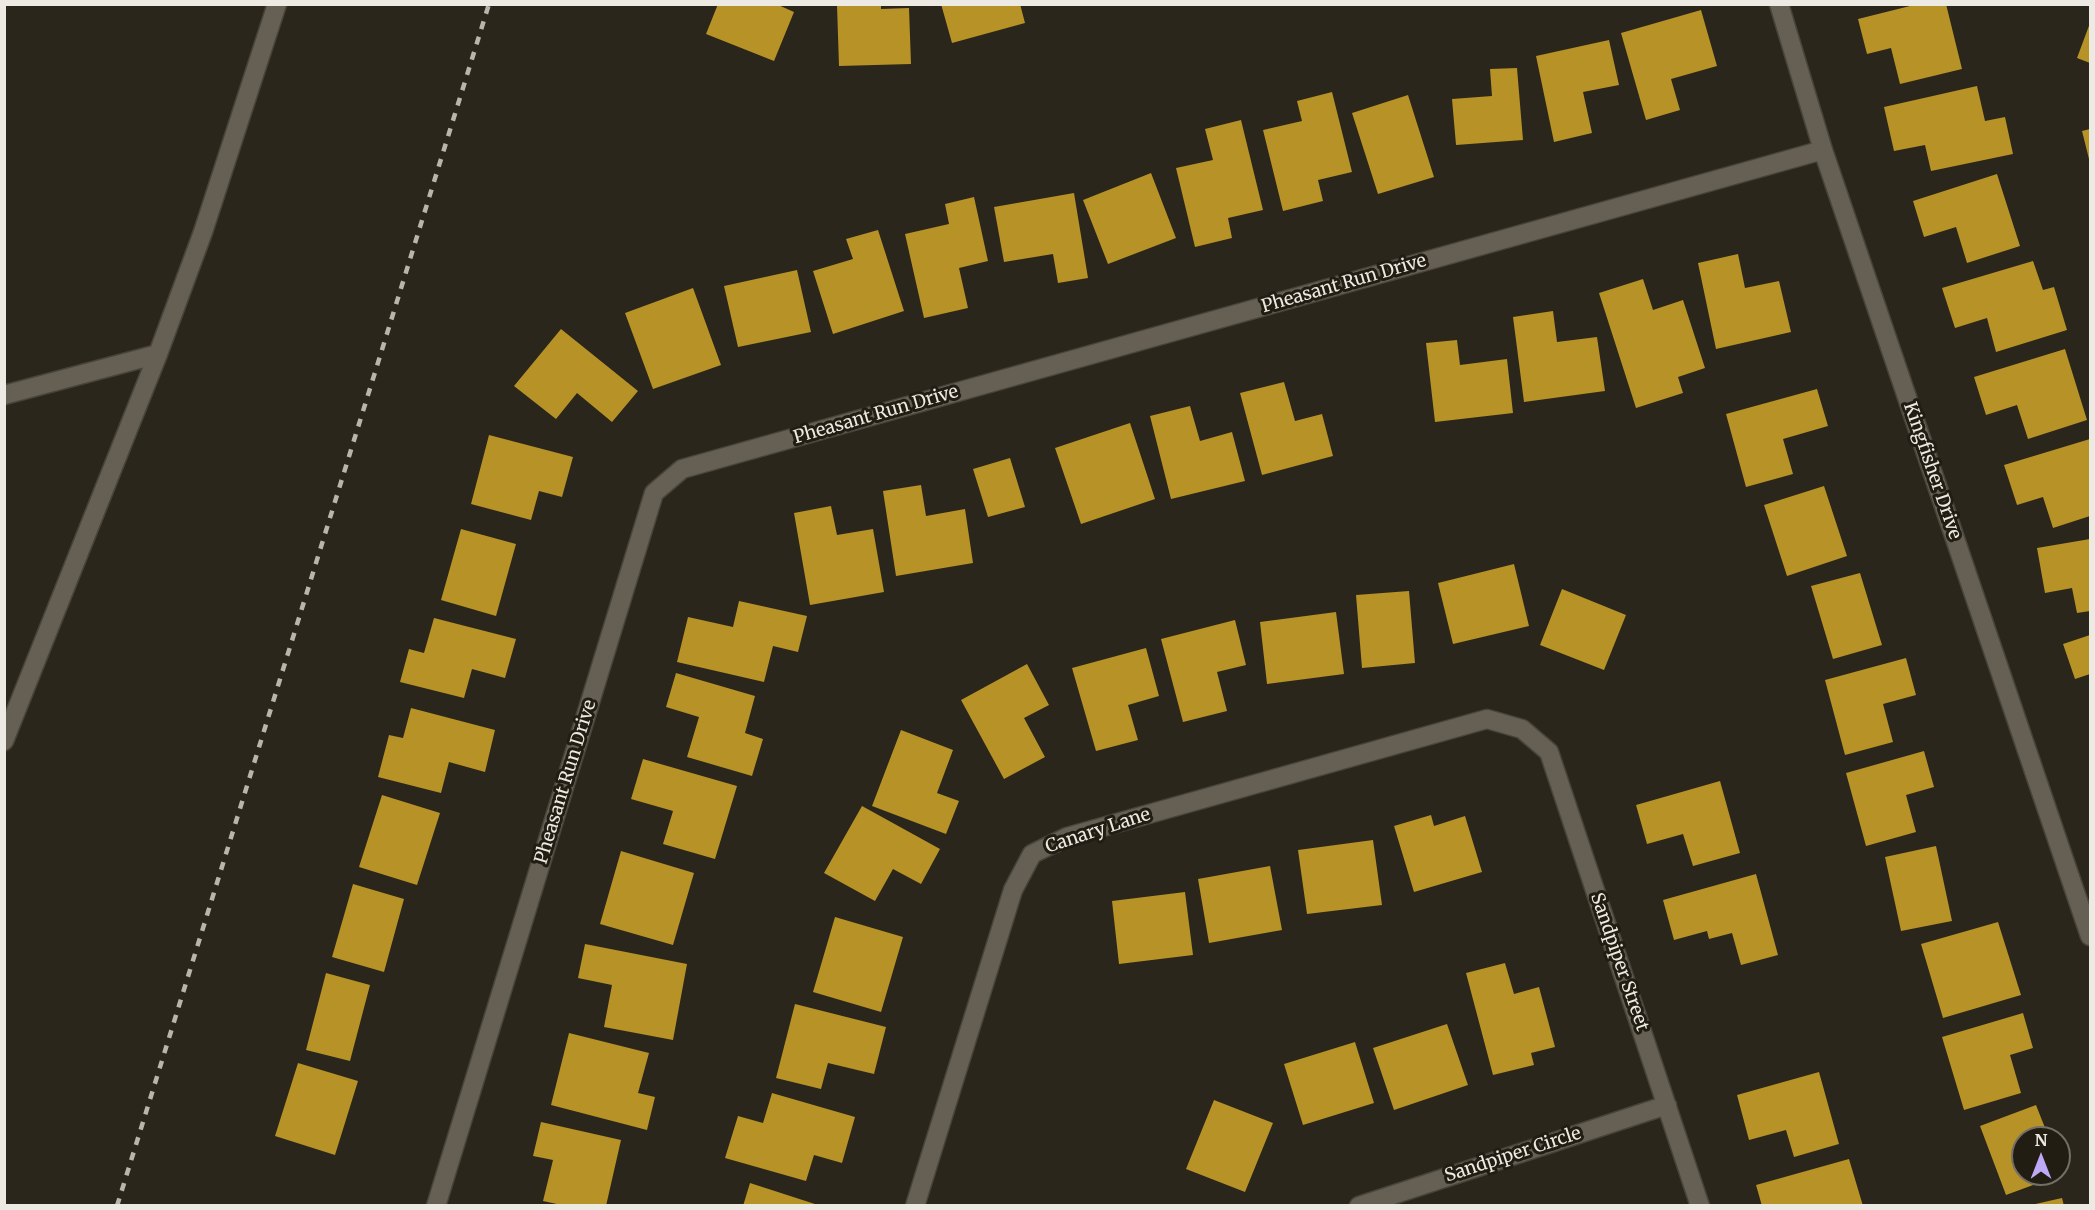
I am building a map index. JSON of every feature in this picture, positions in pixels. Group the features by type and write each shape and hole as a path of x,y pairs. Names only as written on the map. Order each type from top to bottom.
{"street":[{"path":"4,741 158,354 203,232 278,4"},
{"name":"Kingfisher Drive","path":"1779,4 1823,150 2091,936"},
{"name":"Pheasant Run Drive","path":"436,1206 654,493 682,469 1823,150"},
{"path":"4,395 158,354"},
{"name":"Canary Lane","path":"915,1206 1013,890 1032,854 1067,837 1487,719 1522,729"},
{"name":"Sandpiper Street","path":"1522,729 1549,752 1700,1206"},
{"name":"Sandpiper Circle","path":"1359,1206 1667,1105"}],"building":[{"path":"718,4 776,4 794,12 774,61 706,34"},
{"path":"941,4 1020,4 1025,23 952,43"},
{"path":"1918,4 1946,4 1962,69 1900,84 1891,48 1867,54 1858,19"},
{"path":"837,5 881,5 881,9 909,8 911,64 839,66"},
{"path":"1701,10 1717,66 1671,79 1680,110 1646,120 1621,33"},
{"path":"2090,23 2090,63 2077,58"},
{"path":"1609,40 1619,85 1583,92 1592,133 1554,142 1536,56"},
{"path":"1517,68 1523,140 1456,145 1452,99 1492,96 1490,69"},
{"path":"1977,86 1985,121 2005,117 2013,154 1931,171 1925,145 1894,151 1884,107"},
{"path":"1332,92 1352,172 1318,180 1323,201 1283,211 1263,130 1302,121 1297,101"},
{"path":"1408,95 1434,177 1378,194 1352,113"},
{"path":"1241,120 1263,210 1228,218 1232,238 1195,247 1176,168 1213,160 1205,129"},
{"path":"2090,129 2090,163 2082,131"},
{"path":"1151,173 1176,238 1108,264 1083,200"},
{"path":"1997,174 2020,246 1967,263 1956,227 1924,237 1913,201"},
{"path":"1074,193 1088,278 1058,283 1053,254 1004,262 994,207"},
{"path":"974,197 988,261 959,268 968,308 924,318 905,234 949,224 945,204"},
{"path":"878,230 904,311 833,334 813,271 853,259 846,239"},
{"path":"1738,254 1745,288 1779,281 1791,332 1716,349 1698,263"},
{"path":"2033,261 2043,290 2054,287 2067,330 1996,352 1987,318 1955,328 1942,288"},
{"path":"797,270 811,332 738,347 724,286"},
{"path":"1643,279 1653,310 1683,300 1705,368 1678,377 1683,393 1636,408 1599,293"},
{"path":"693,288 721,365 653,389 625,313"},
{"path":"1553,311 1557,342 1597,337 1605,391 1524,402 1513,317"},
{"path":"561,329 638,391 612,422 577,393 556,419 514,386"},
{"path":"1457,340 1460,365 1507,359 1513,413 1435,422 1426,343"},
{"path":"2065,349 2087,420 2028,439 2017,405 1986,415 1974,377"},
{"path":"1284,382 1295,421 1322,414 1333,456 1262,475 1240,393"},
{"path":"1817,389 1828,426 1783,439 1793,474 1746,487 1726,414"},
{"path":"1190,406 1200,441 1232,432 1245,481 1171,499 1150,416"},
{"path":"1130,423 1155,499 1081,524 1055,448"},
{"path":"489,435 573,457 562,497 539,491 531,520 471,504"},
{"path":"2090,439 2090,516 2053,528 2043,497 2017,505 2004,465"},
{"path":"1010,458 1025,507 988,517 973,469"},
{"path":"921,485 926,516 965,509 973,563 896,576 883,491"},
{"path":"1824,486 1847,556 1787,576 1764,505"},
{"path":"831,506 837,535 873,529 884,592 810,605 794,513"},
{"path":"461,529 516,544 496,616 441,600"},
{"path":"2090,539 2090,611 2077,613 2072,588 2045,593 2037,548"},
{"path":"1514,564 1529,626 1453,644 1438,583"},
{"path":"1860,573 1882,645 1833,659 1811,586"},
{"path":"1562,589 1626,615 1604,670 1540,645"},
{"path":"1409,591 1415,663 1362,668 1356,595"},
{"path":"739,601 807,616 798,652 773,646 764,682 677,662 688,617 733,627"},
{"path":"1336,612 1344,674 1267,684 1260,622"},
{"path":"434,618 516,639 505,678 472,669 464,698 400,682 409,649 424,653"},
{"path":"1235,620 1246,665 1217,672 1227,711 1183,722 1161,639"},
{"path":"2090,635 2090,674 2075,679 2063,644"},
{"path":"1146,648 1159,696 1128,705 1138,740 1096,751 1072,668"},
{"path":"1906,658 1916,695 1883,704 1893,742 1845,755 1825,680"},
{"path":"1027,664 1049,705 1024,718 1045,757 1004,779 961,700"},
{"path":"676,673 755,696 745,733 763,739 752,776 687,757 699,717 666,707"},
{"path":"411,708 495,730 485,772 449,762 441,793 378,777 389,735 403,738"},
{"path":"901,730 953,750 937,793 959,801 946,834 872,806"},
{"path":"1924,751 1934,787 1906,795 1916,832 1866,846 1846,773"},
{"path":"643,759 737,786 715,859 663,844 673,811 631,799"},
{"path":"1720,781 1740,853 1693,866 1683,834 1647,844 1636,805"},
{"path":"382,795 440,813 417,885 359,867"},
{"path":"862,806 940,849 921,884 893,869 875,901 824,873"},
{"path":"1431,815 1434,826 1465,816 1482,872 1414,892 1394,826"},
{"path":"1373,840 1382,905 1307,914 1298,850"},
{"path":"1936,846 1952,921 1901,931 1885,857"},
{"path":"621,851 694,873 673,945 600,924"},
{"path":"1270,866 1282,930 1209,943 1198,879"},
{"path":"1756,874 1778,955 1741,965 1732,933 1709,939 1707,931 1674,940 1663,900"},
{"path":"353,884 404,899 384,972 332,957"},
{"path":"1185,892 1193,955 1119,964 1112,901"},
{"path":"835,917 903,937 881,1012 813,992"},
{"path":"1998,922 2021,995 1943,1018 1921,944"},
{"path":"585,944 687,964 673,1040 604,1027 612,985 578,978"},
{"path":"1505,963 1514,994 1539,987 1555,1047 1531,1053 1534,1065 1493,1075 1466,973"},
{"path":"326,973 370,985 350,1061 306,1050"},
{"path":"795,1004 886,1027 874,1074 828,1063 821,1089 776,1078"},
{"path":"2023,1013 2033,1048 2010,1055 2021,1093 1964,1110 1942,1037"},
{"path":"1447,1024 1468,1085 1394,1110 1373,1048"},
{"path":"569,1033 649,1053 638,1093 655,1097 647,1130 551,1105"},
{"path":"1355,1042 1374,1103 1303,1125 1284,1064"},
{"path":"298,1063 358,1081 335,1155 275,1136"},
{"path":"1819,1072 1839,1144 1794,1157 1786,1130 1749,1140 1737,1095"},
{"path":"772,1093 855,1117 842,1163 814,1155 806,1181 725,1158 738,1116 763,1123"},
{"path":"1214,1100 1273,1123 1245,1192 1186,1169"},
{"path":"2036,1105 2044,1126 2011,1126 2011,1186 2030,1186 2006,1195 1980,1126"},
{"path":"541,1122 621,1140 606,1206 566,1206 543,1201 553,1160 533,1156"},
{"path":"1849,1159 1863,1206 1762,1206 1756,1185"},
{"path":"750,1183 818,1205 818,1206 743,1206"},
{"path":"2062,1198 2064,1206 2031,1206 2031,1205"}],"railway":[{"path":"117,1206 489,4"}]}
